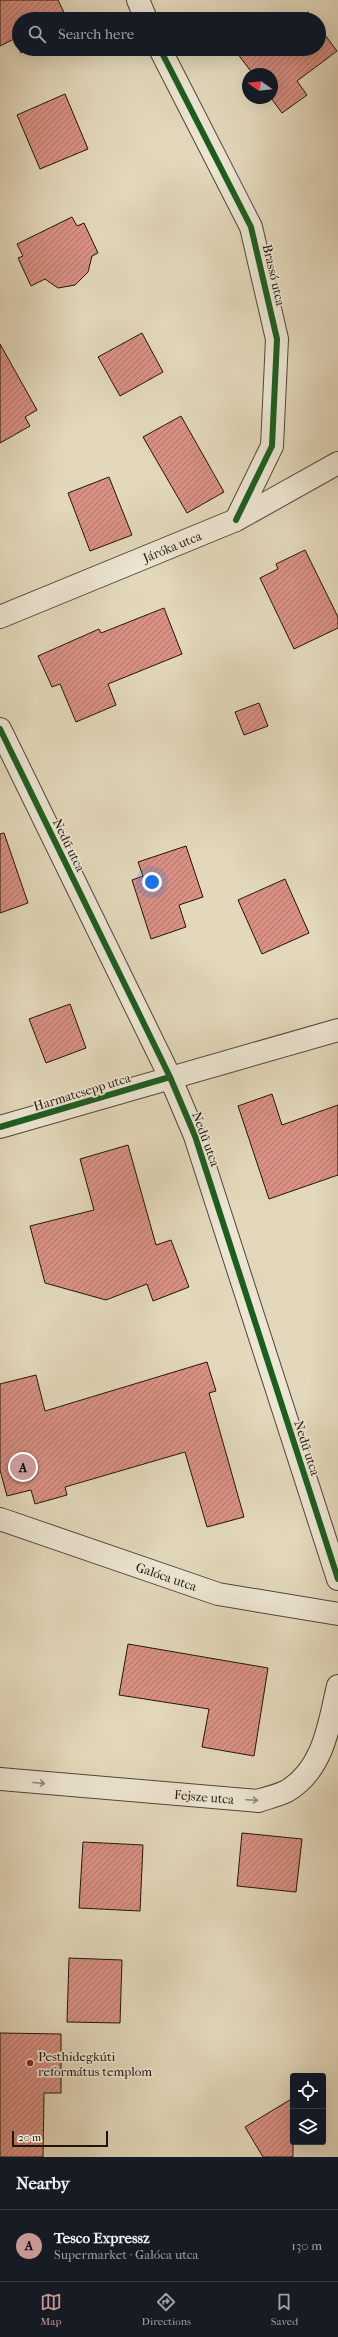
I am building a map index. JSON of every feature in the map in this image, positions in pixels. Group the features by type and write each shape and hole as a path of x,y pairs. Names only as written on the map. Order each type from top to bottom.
{"street":[{"path":"138,0 143,12"},
{"name":"Brassó utca","path":"164,56 251,227 277,339 272,446 236,520"},
{"name":"Járóka utca","path":"0,617 236,520 338,463"},
{"name":"Nedű utca","path":"0,729 170,1077 195,1136 338,1579"},
{"name":"Harmatcsepp utca","path":"0,1127 338,1030"},
{"name":"Galóca utca","path":"0,1519 218,1594 338,1614"},
{"name":"Fejsze utca","path":"0,1779 258,1801 287,1791 313,1767 324,1742 338,1686"}],"building":[{"path":"0,0 58,0 64,12 12,12 12,40 0,46"},
{"path":"326,36 337,51 297,81 307,95 282,113 275,104 278,104 278,68 248,68 239,56 326,56"},
{"path":"65,94 88,149 40,169 17,115"},
{"path":"72,217 77,226 84,223 98,253 92,256 88,272 75,285 58,288 45,279 31,286 18,258 23,256 17,244"},
{"path":"142,333 163,372 120,396 98,357"},
{"path":"0,344 37,410 25,417 30,426 0,443"},
{"path":"181,416 224,492 187,513 143,437"},
{"path":"109,477 132,535 90,551 68,493"},
{"path":"305,550 338,617 338,628 294,649 260,578 278,569 276,564"},
{"path":"164,608 182,654 108,684 116,705 76,722 60,684 52,687 38,656 99,629 101,633"},
{"path":"259,703 268,726 244,735 235,712"},
{"path":"4,833 28,903 0,913 0,834"},
{"path":"186,846 203,897 179,905 186,927 151,939 132,880 143,876 138,862"},
{"path":"285,879 309,933 262,954 238,900"},
{"path":"70,1004 86,1048 46,1063 29,1019"},
{"path":"272,1094 282,1125 338,1105 338,1175 269,1199 238,1106"},
{"path":"128,1145 156,1245 171,1240 189,1287 153,1301 147,1284 106,1300 45,1283 30,1226 94,1210 80,1159"},
{"path":"207,1362 216,1391 209,1393 244,1517 207,1527 185,1452 65,1487 67,1495 35,1504 31,1490 7,1496 0,1470 0,1384 36,1375 45,1411"},
{"path":"128,1644 268,1668 254,1756 202,1747 209,1709 119,1695"},
{"path":"242,1833 302,1839 296,1892 237,1886"},
{"path":"83,1842 143,1845 140,1911 79,1908"},
{"path":"69,1958 122,1960 120,2023 67,2022"},
{"path":"0,2033 61,2034 61,2093 44,2093 43,2157 0,2157"},
{"path":"290,2100 290,2145 293,2145 293,2157 263,2157 245,2127"}],"cycle path":[{"path":"164,56 251,227 277,339 272,446 236,520"},
{"path":"0,729 170,1077 195,1136 338,1579"},
{"path":"0,1127 170,1077"}],"place":[{"name":"Tesco Expressz","path":"23,1467"},
{"name":"Pesthidegkúti református templom","path":"30,2063"}]}
